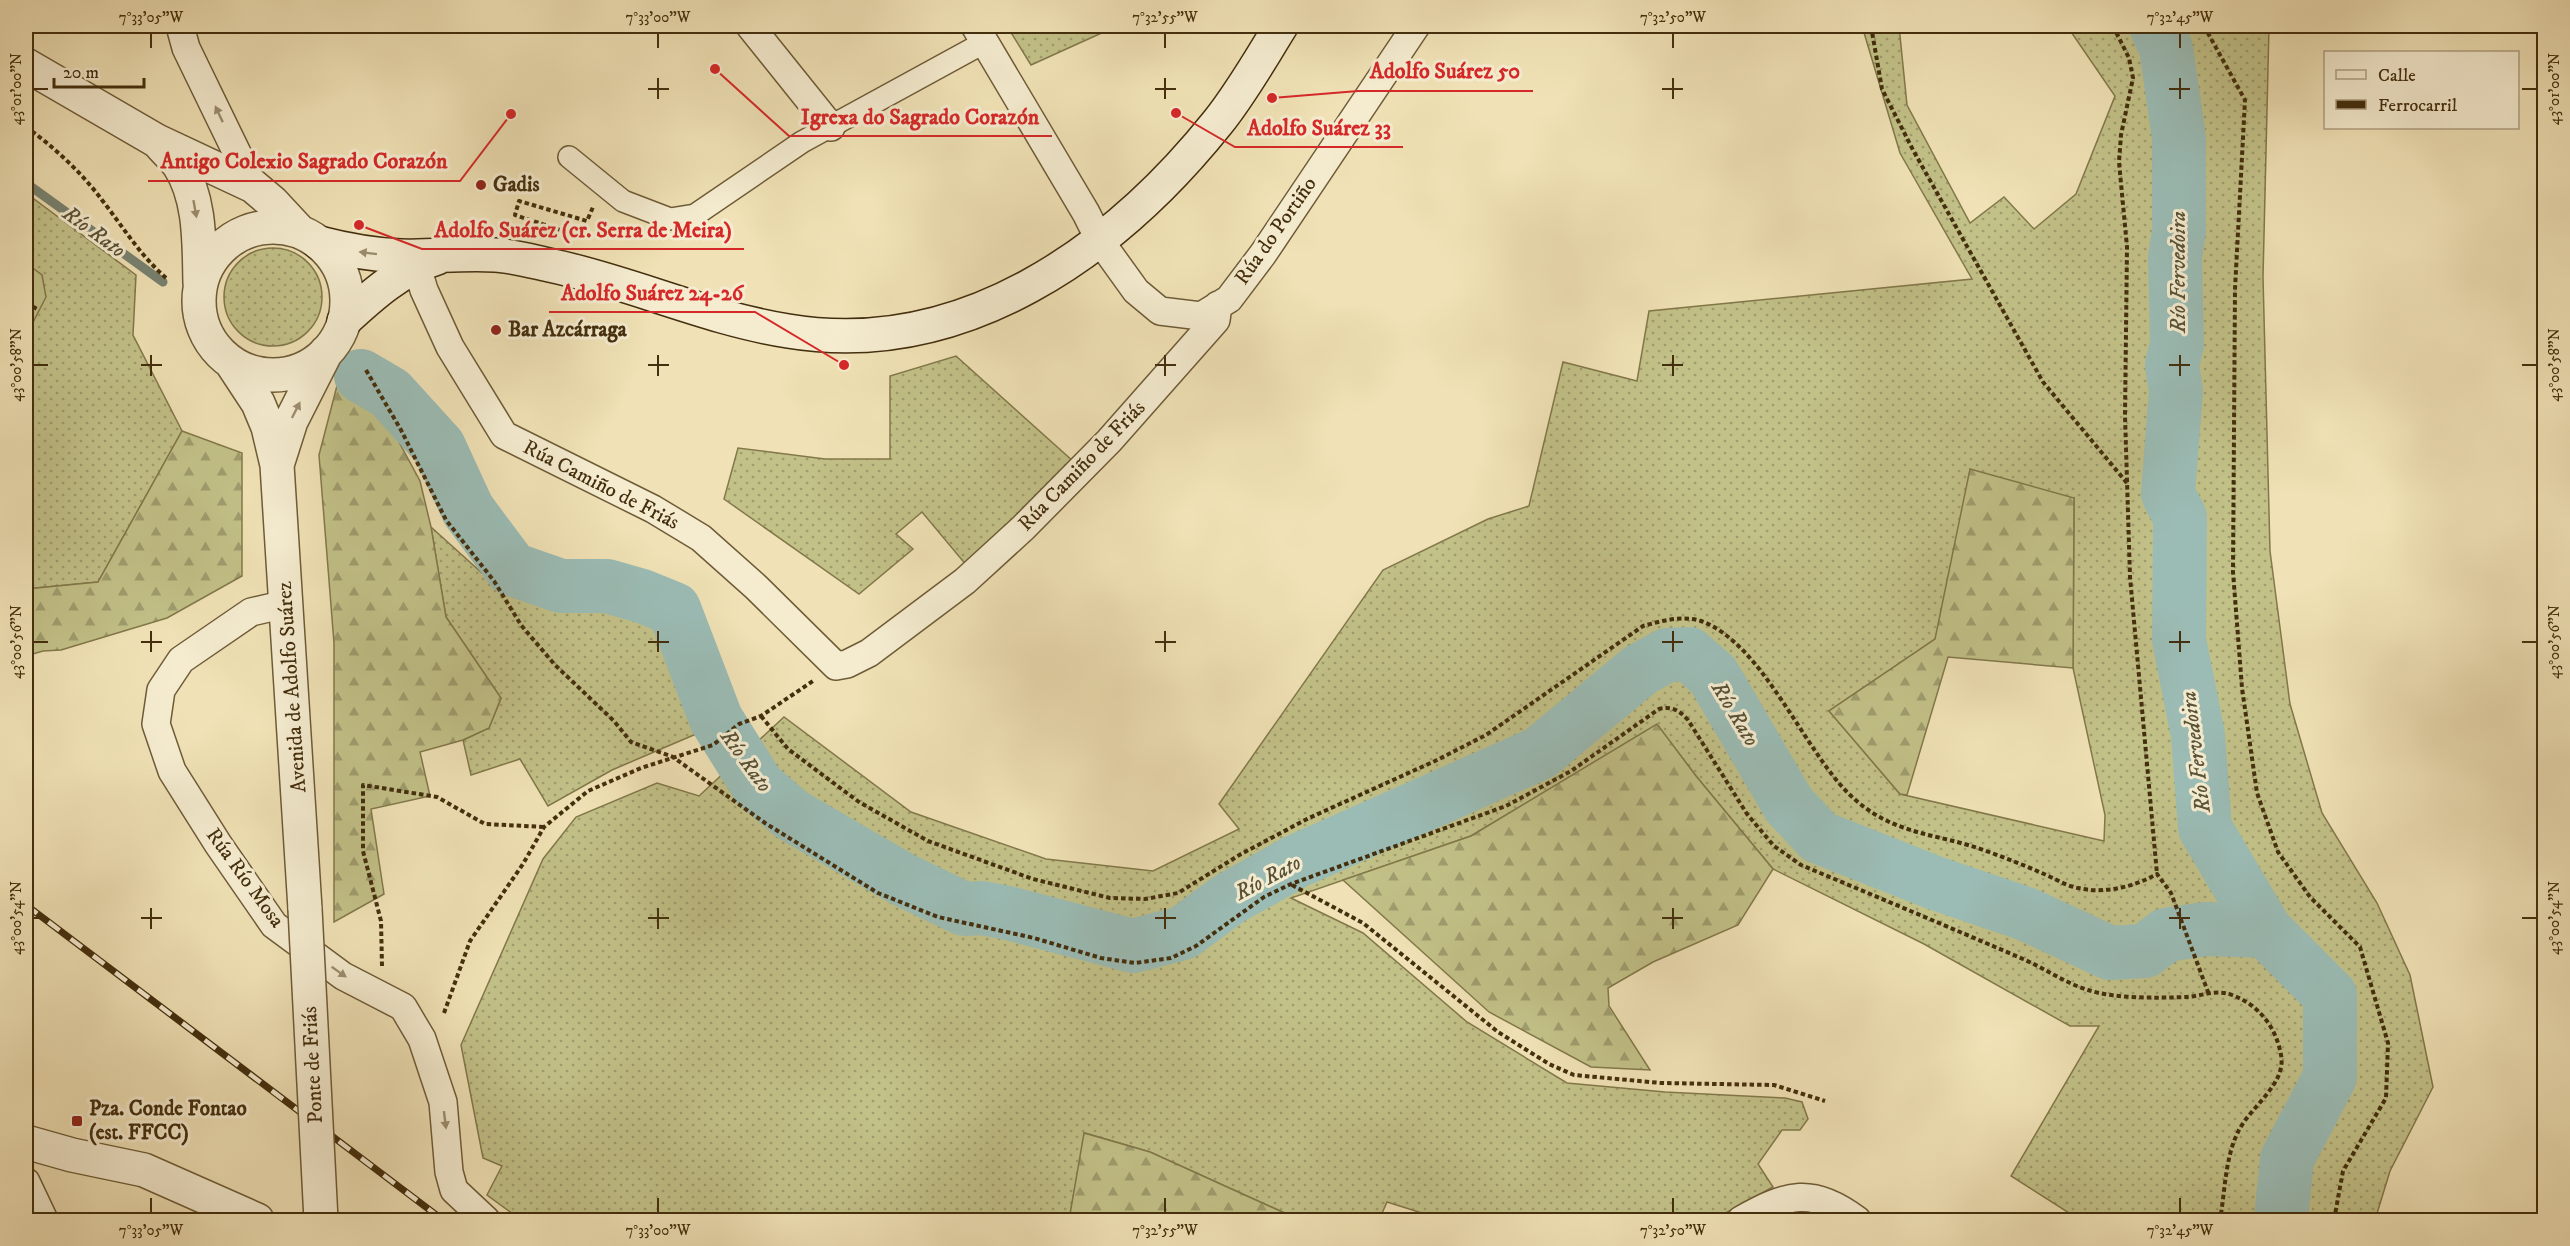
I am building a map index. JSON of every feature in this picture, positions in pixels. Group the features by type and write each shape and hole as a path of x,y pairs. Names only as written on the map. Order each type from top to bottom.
{"street":[{"path":"180,26 186,48 253,186"},
{"path":"750,26 831,127"},
{"path":"200,285 209,260 238,236 257,228 278,227 365,253 447,256 474,254 518,258 567,269 721,316 788,332 846,336 906,332 959,316 1009,297 1047,278 1100,242 1177,170 1218,122 1252,74 1281,26"},
{"name":"Rúa do Portiño","path":"980,34 1100,242 1136,291 1160,311 1201,316 1229,299 1263,254 1416,26"},
{"path":"569,157 623,201 670,219 695,215 802,142 831,127 980,34"},
{"path":"26,65 157,141 253,186 334,259 344,278 347,300 344,321 327,351 310,364 291,372 270,375 250,371 231,362 215,347 204,328 199,307 198,228 190,187 178,164 157,141"},
{"path":"344,321 371,296 417,267 447,256"},
{"name":"Rúa Camiño de Friás","path":"417,267 424,290 450,347 504,435 653,509 701,538 764,595 836,666 847,664 869,653 965,581 1023,528 1109,441 1216,320 1218,305"},
{"name":"Avenida de Adolfo Suárez","path":"277,465 291,421 327,351"},
{"name":"Avenida de Adolfo Suárez","path":"231,362 258,403 267,426 277,465 305,909"},
{"name":"Rúa Río Mosa","path":"286,604 251,612 181,660 161,690 156,723 172,771 218,844 274,925 343,976 403,1006 422,1039 443,1102 449,1172 454,1190 486,1221"},
{"name":"Ponte de Friás","path":"305,909 321,1221"},
{"path":"26,1142 72,1155 144,1170 257,1221"},
{"path":"26,1182 44,1221"},
{"path":"1741,1221 1776,1201 1797,1196 1836,1204 1857,1221"}],"path":[{"path":"1871,26 1882,89 1913,150 2043,382 2127,483"},
{"path":"2113,26 2128,58 2133,78 2121,135 2119,162 2127,247 2125,416 2127,483 2134,624 2157,874 2171,893 2208,992"},
{"path":"2204,26 2245,100 2235,289 2233,572 2242,688 2257,793 2278,852 2310,897 2360,947 2388,1043 2386,1098 2343,1171 2334,1221"},
{"path":"26,127 70,165 101,198 136,247 166,278"},
{"path":"575,243 578,236 515,215 519,201 587,220 603,185"},
{"path":"26,303 39,310"},
{"path":"366,370 446,520 494,581 521,624 555,665 614,720 631,742 674,757 765,824 878,893 938,917 1034,938 1101,958 1135,963 1171,958 1196,946 1264,897 1292,884 1506,806 1571,771 1659,709 1674,708 1688,720 1747,814 1774,846 1801,865 2026,960 2088,990 2108,994 2164,997 2191,997 2208,992 2231,995 2260,1011 2275,1032 2282,1058 2277,1079 2238,1130 2232,1147 2220,1221"},
{"path":"761,716 788,749 859,802 928,841 1033,879 1110,898 1145,899 1178,893 1241,854 1309,818 1435,761 1486,735 1643,626 1662,621 1686,619 1701,621 1736,645 1761,671 1847,793 1880,817 1930,837 1979,848 2077,888 2116,890 2142,882 2157,874"},
{"path":"444,1013 470,941 523,864 544,827 588,791 674,757 713,745 739,724 761,716 836,666"},
{"path":"383,997 381,921 363,851 363,785 436,797 485,825 544,827"},
{"path":"1292,884 1363,923 1498,1032 1549,1064 1574,1075 1660,1083 1774,1085 1825,1101"}],"green space":[{"path":"1007,26 1117,26 1031,65"},
{"path":"1862,26 1899,26 1907,105 1970,223 2004,197 2034,229 2076,194 2115,96 2067,26 2269,26 2263,277 2270,551 2290,704 2322,813 2377,903 2410,975 2433,1087 2390,1171 2375,1220 2080,1220 2011,1176 2099,1026 2070,1026 1924,944 1773,869 1657,725 1471,836 1291,898 1363,933 1467,1022 1567,1083 1665,1092 1785,1098 1802,1102 1808,1119 1800,1130 1782,1130 1758,1164 1773,1187 1713,1220 1444,1220 1387,1202 1379,1220 1300,1220 1150,1152 1085,1133 1069,1220 521,1220 487,1195 502,1166 483,1158 461,1045 543,859 576,817 657,783 699,796 784,717 911,812 1046,859 1153,871 1239,829 1219,804 1383,570 1488,519 1529,506 1563,362 1637,381 1649,311 1972,279 1900,153","holes":["2074,498 2073,668 2105,815 2104,841 1900,794 1829,711 1935,639"]},
{"path":"26,193 136,275 133,335 182,431 98,582 26,589"},
{"path":"263,248 283,248 301,256 314,269 322,287 319,316 314,325 301,338 283,346 263,346 245,338 232,325 224,307 224,287 232,269 245,256"},
{"path":"26,263 42,275 46,297 26,336"},
{"path":"956,356 1074,462 967,566 922,512 896,534 913,549 859,594 724,499 738,448 825,459 890,459 890,376"},
{"path":"339,378 363,385 372,392 420,481 431,527 446,617 501,698 489,728 463,740 420,752 430,796 371,809 384,894 334,922 334,643 319,455"},
{"path":"182,431 242,453 242,576 167,618 61,650 43,651 26,656 26,589 98,582"},
{"path":"1970,469 2074,498 2073,668 1948,657 1907,795 1900,794 1829,711 1935,639"},
{"path":"431,527 482,573 633,600 667,617 681,659 691,707 703,731 612,770 548,806 520,759 471,775 463,740 489,728 501,698 446,617"},
{"path":"1657,724 1696,776 1773,869 1738,925 1653,962 1608,988 1609,1006 1650,1070 1591,1067 1489,1012 1343,880 1471,836"},
{"path":"1084,1133 1150,1152 1300,1220 1069,1220"}],"waterway":[{"name":"Río Fervedoira","path":"2156,26 2166,48 2179,138 2179,231 2175,257 2177,344 2172,365 2176,391 2168,494 2180,517 2179,640 2198,735 2205,828 2266,931 2330,995 2330,1077 2287,1159 2281,1220"},
{"name":"Río Rato","path":"26,183 163,282"},
{"name":"Río Rato","path":"361,376 390,393 439,447 468,510 512,569 561,586 607,586 642,596 674,609 716,719 758,786 792,815 902,879 964,909 982,908 1008,913 1133,946 1183,933 1229,899 1295,862 1540,753 1640,670 1667,655 1689,654 1713,675 1789,805 1819,837 1935,883 2026,914 2110,953 2145,951 2166,935 2205,929 2266,931"}],"railway":[{"path":"26,905 443,1220"}],"place":[{"name":"Igrexa do Sagrado Corazón","path":"715,69"},
{"name":"Adolfo Suárez 50","path":"1272,98"},
{"name":"Adolfo Suárez 33","path":"1176,113"},
{"name":"Antigo Colexio Sagrado Corazón","path":"511,114"},
{"name":"Gadis","path":"481,185"},
{"name":"Adolfo Suárez (cr. Serra de Meira)","path":"359,225"},
{"name":"Bar Azcárraga","path":"496,330"},
{"name":"Adolfo Suárez 24-26","path":"844,365"},
{"name":"Pza. Conde Fontao (est. FFCC)","path":"77,1121"}]}
